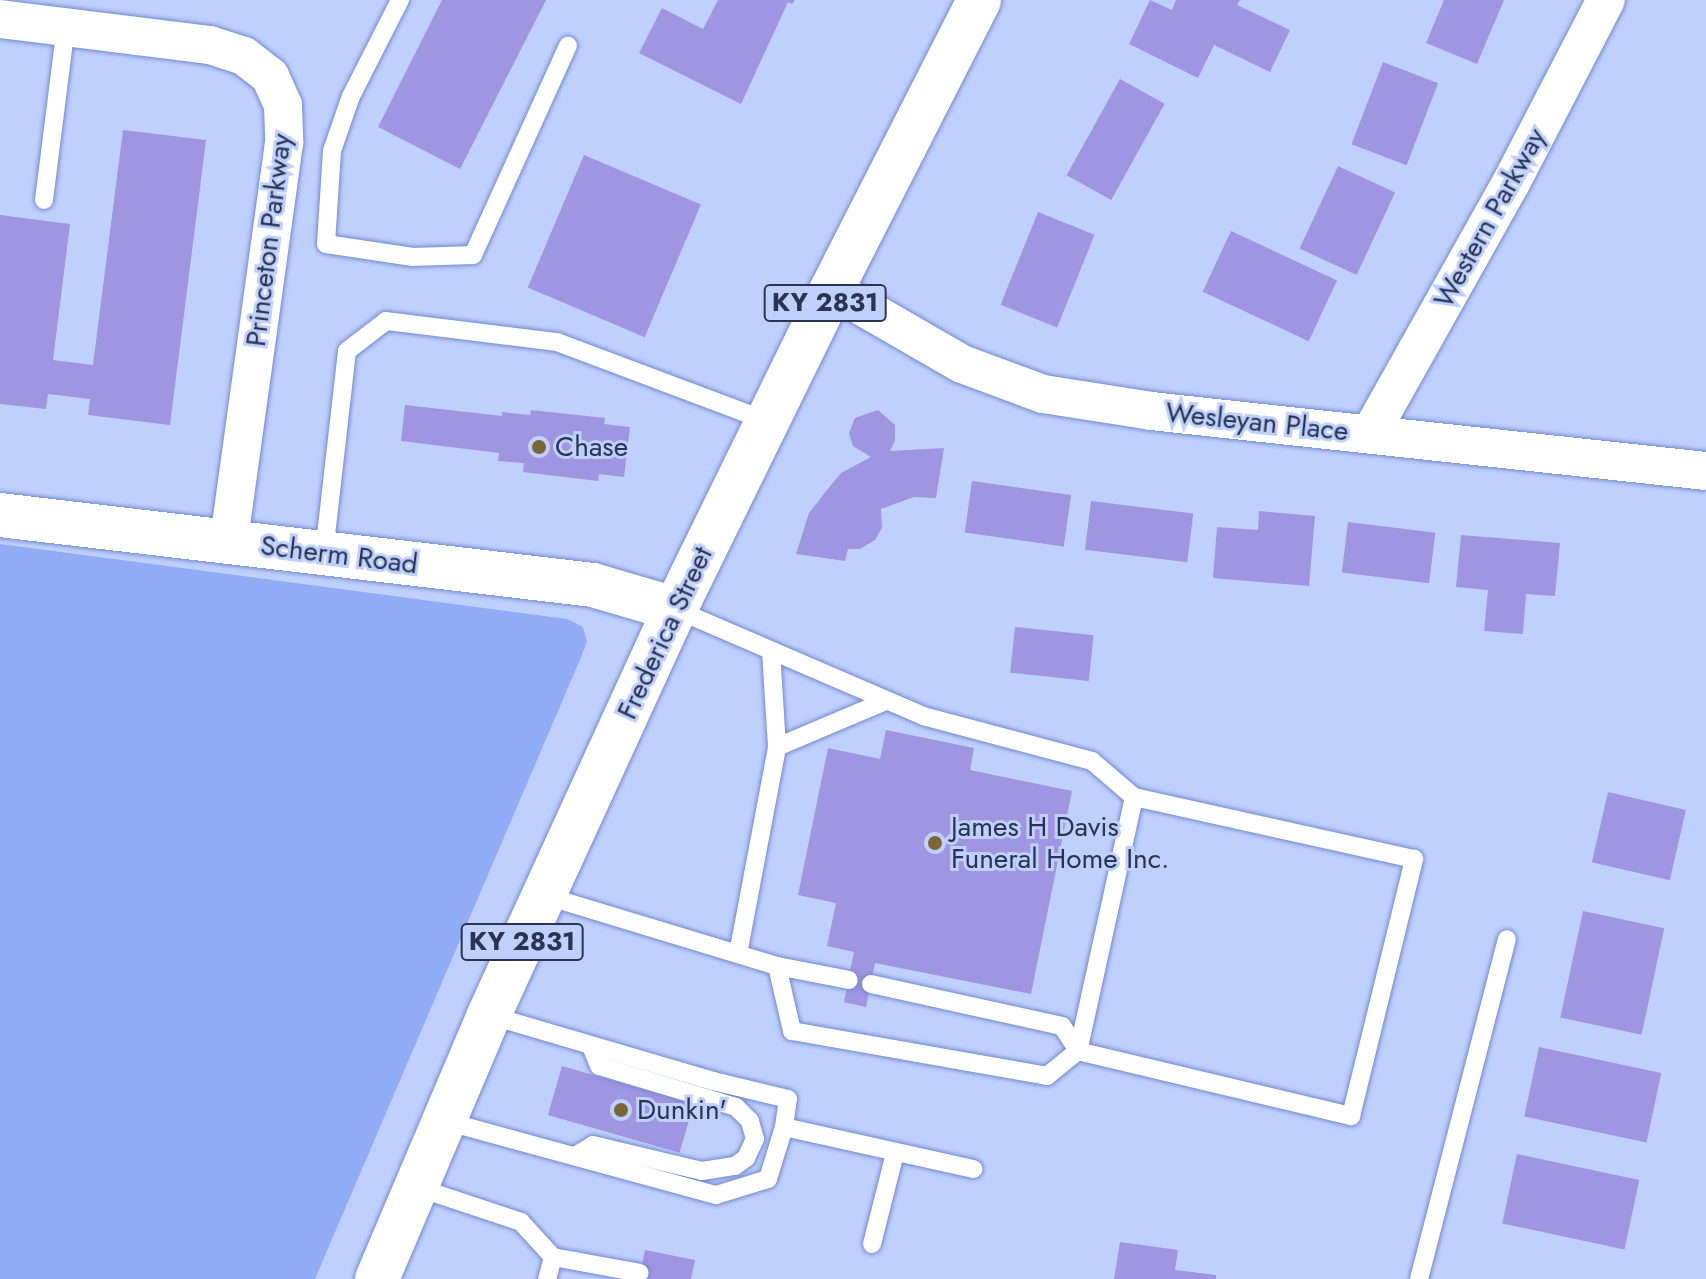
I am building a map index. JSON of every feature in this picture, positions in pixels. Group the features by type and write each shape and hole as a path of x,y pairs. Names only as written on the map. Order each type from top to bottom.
{"main road":[{"name":"Frederica Street","path":"377,1279 489,1015 675,609 832,289 979,0"},
{"name":"Scherm Road","path":"0,515 593,585 675,609"}],"street":[{"name":"Western Parkway","path":"1370,434 1511,183 1606,0"},
{"name":"Princeton Parkway","path":"0,19 210,45 244,56 270,76 283,105 284,143 229,541"},
{"name":"Wesleyan Place","path":"832,289 962,364 1043,394 1151,411 1706,471"}],"lane":[{"path":"400,0 351,96 332,151 326,244 413,257 473,255 568,46"},
{"path":"44,200 66,27"},
{"path":"324,553 347,351 386,321 557,342 767,421"},
{"path":"675,609 923,716 1092,761 1134,797 1414,859 1351,1116 1078,1051 1062,1026 871,984"},
{"path":"738,954 777,747 771,651"},
{"path":"777,747 886,701"},
{"path":"777,966 792,1031 1047,1076 1078,1051 1134,797"},
{"path":"543,895 777,966 849,980"},
{"path":"1419,1279 1507,939"},
{"path":"445,1121 716,1195 768,1179 784,1127 788,1099 489,1015"},
{"path":"575,1156 593,1145 702,1171 735,1166 746,1158 755,1139 750,1121 736,1107 599,1066 591,1046"},
{"path":"784,1127 973,1169"},
{"path":"872,1244 895,1153"},
{"path":"416,1187 521,1222 553,1257 640,1273"},
{"path":"547,1279 553,1257"}],"shaded area":[{"path":"0,544 567,619 583,627 587,641 582,655 315,1279 0,1279"}],"building":[{"path":"442,0 546,0 460,169 378,127"},
{"path":"718,0 795,0 792,4 788,2 741,104 639,53 662,8 703,29"},
{"path":"1150,0 1172,10 1176,0 1240,0 1237,5 1290,30 1270,72 1214,45 1198,78 1129,44"},
{"path":"1444,0 1504,0 1477,64 1426,43"},
{"path":"1383,62 1438,83 1407,165 1351,144"},
{"path":"1120,79 1165,104 1111,200 1067,175"},
{"path":"123,130 206,140 170,425 88,415 90,399 48,394 46,409 0,404 0,215 70,224 53,360 93,365"},
{"path":"584,155 701,205 645,337 528,288"},
{"path":"1338,166 1395,193 1357,275 1300,248"},
{"path":"1038,212 1095,235 1057,328 1001,305"},
{"path":"1231,231 1337,280 1309,341 1203,292"},
{"name":"Chase","path":"405,405 502,416 502,412 530,415 531,410 605,418 604,424 630,427 624,477 599,474 598,481 523,472 524,463 498,461 499,453 401,441"},
{"path":"878,410 895,425 895,441 890,451 944,448 936,498 914,497 881,509 882,528 875,540 860,549 848,549 845,561 796,554 809,513 841,473 871,457 853,446 849,433 855,418"},
{"path":"972,481 1071,495 1064,546 965,532"},
{"path":"1091,501 1193,514 1187,562 1085,550"},
{"path":"1259,511 1315,516 1309,586 1213,578 1217,527 1258,530"},
{"path":"1348,522 1435,533 1429,583 1342,573"},
{"path":"1461,535 1560,543 1555,596 1526,594 1523,634 1484,631 1488,590 1456,587"},
{"path":"1015,627 1094,635 1089,681 1010,673"},
{"name":"James H Davis Funeral Home Inc.","path":"886,730 974,748 970,770 1072,791 1031,994 875,963 866,1007 844,1002 854,952 827,946 836,903 798,895 828,748 880,759"},
{"path":"1608,792 1686,810 1670,880 1592,862"},
{"path":"1583,911 1664,928 1642,1035 1560,1018"},
{"path":"1539,1047 1661,1073 1647,1142 1524,1116"},
{"name":"Dunkin'","path":"562,1066 694,1104 680,1153 548,1115"},
{"path":"1517,1154 1639,1180 1625,1249 1502,1223"},
{"path":"1120,1242 1178,1250 1175,1270 1216,1275 1216,1279 1114,1279"},
{"path":"645,1250 695,1260 691,1279 639,1279"}],"place":[{"name":"Chase","path":"539,447"},
{"name":"James H Davis Funeral Home Inc.","path":"935,843"},
{"name":"Dunkin'","path":"621,1110"}]}
